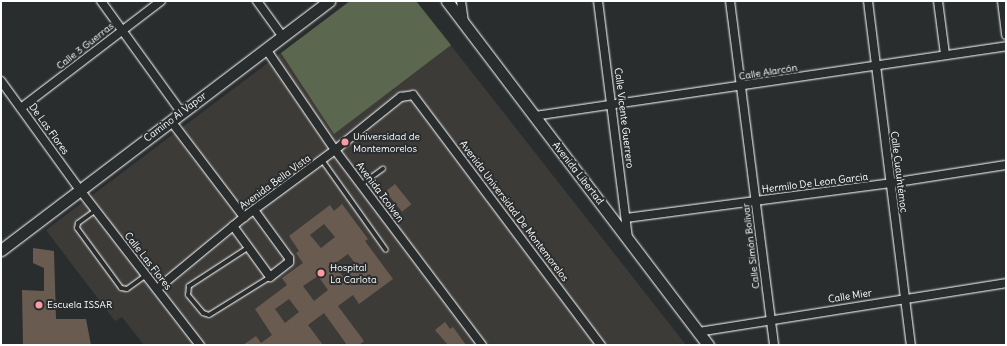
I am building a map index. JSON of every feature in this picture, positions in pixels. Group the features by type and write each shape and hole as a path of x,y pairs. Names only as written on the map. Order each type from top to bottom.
{"street":[{"path":"101,1 181,112"},
{"name":"Calle 3 Guerras","path":"21,108 161,1"},
{"path":"257,1 283,37"},
{"name":"Camino Al Vapor","path":"1,250 329,1"},
{"name":"Avenida Libertad","path":"447,1 628,237 708,345"},
{"path":"461,1 464,23"},
{"name":"Calle Vicente Guerrero","path":"598,1 628,237"},
{"name":"Calle Simón Bolívar","path":"730,1 774,345"},
{"name":"Calle Cuauhtémoc","path":"868,1 911,345"},
{"path":"938,1 945,54"},
{"path":"1002,1 1006,35"},
{"name":"Calle Alarcón","path":"534,116 1006,46"},
{"name":"Avenida Icolven","path":"266,49 335,150 482,345"},
{"name":"De Las Flores","path":"1,81 80,190"},
{"name":"Avenida Bella Vista","path":"157,289 244,217 407,95"},
{"name":"Avenida Universidad De Montemorelos","path":"407,95 417,98 601,345"},
{"path":"171,121 244,217"},
{"name":"Hermilo De Leon Garcia","path":"626,218 891,183 1006,165"},
{"name":"Calle Las Flores","path":"80,190 145,276 157,289 200,345"},
{"path":"233,226 270,277 289,262 289,258 254,210"},
{"name":"Calle Mier","path":"698,332 905,297 1006,282"}],"lane":[{"path":"322,160 386,250"},
{"path":"362,184 383,169"},
{"path":"96,210 78,223 77,228 121,288 127,289 145,276"},
{"path":"249,247 189,286 188,295 203,313 209,315 270,277"}],"shaded area":[{"name":"Universidad de Montemorelos","path":"350,1 416,1 686,345 144,345 122,317 115,321 46,230"}],"green space":[{"path":"350,1 416,1 451,45 334,134 281,53"}],"building":[{"path":"395,184 411,204 402,212 386,192"},
{"name":"Hospital La Carlota","path":"342,204 368,239 365,241 393,279 359,304 353,295 338,306 364,341 359,345 347,345 324,313 308,325 323,345 243,345 256,336 261,343 272,335 255,309 287,285 282,278 303,263 296,253 299,251 289,236 330,205 334,211","holes":["324,224 335,237 321,248 310,235","348,254 358,267 344,278 334,264","318,276 328,290 314,301 303,286","289,299 299,312 285,323 275,309"]},
{"name":"Escuela ISSAR","path":"33,248 54,251 56,319 86,319 91,345 23,345 22,290 44,291 44,268 33,263"},
{"path":"445,322 450,329 453,327 466,345 448,345 435,330"}],"place":[{"name":"Universidad de Montemorelos","path":"345,142"},
{"name":"Hospital La Carlota","path":"321,273"},
{"name":"Escuela ISSAR","path":"39,305"}]}
